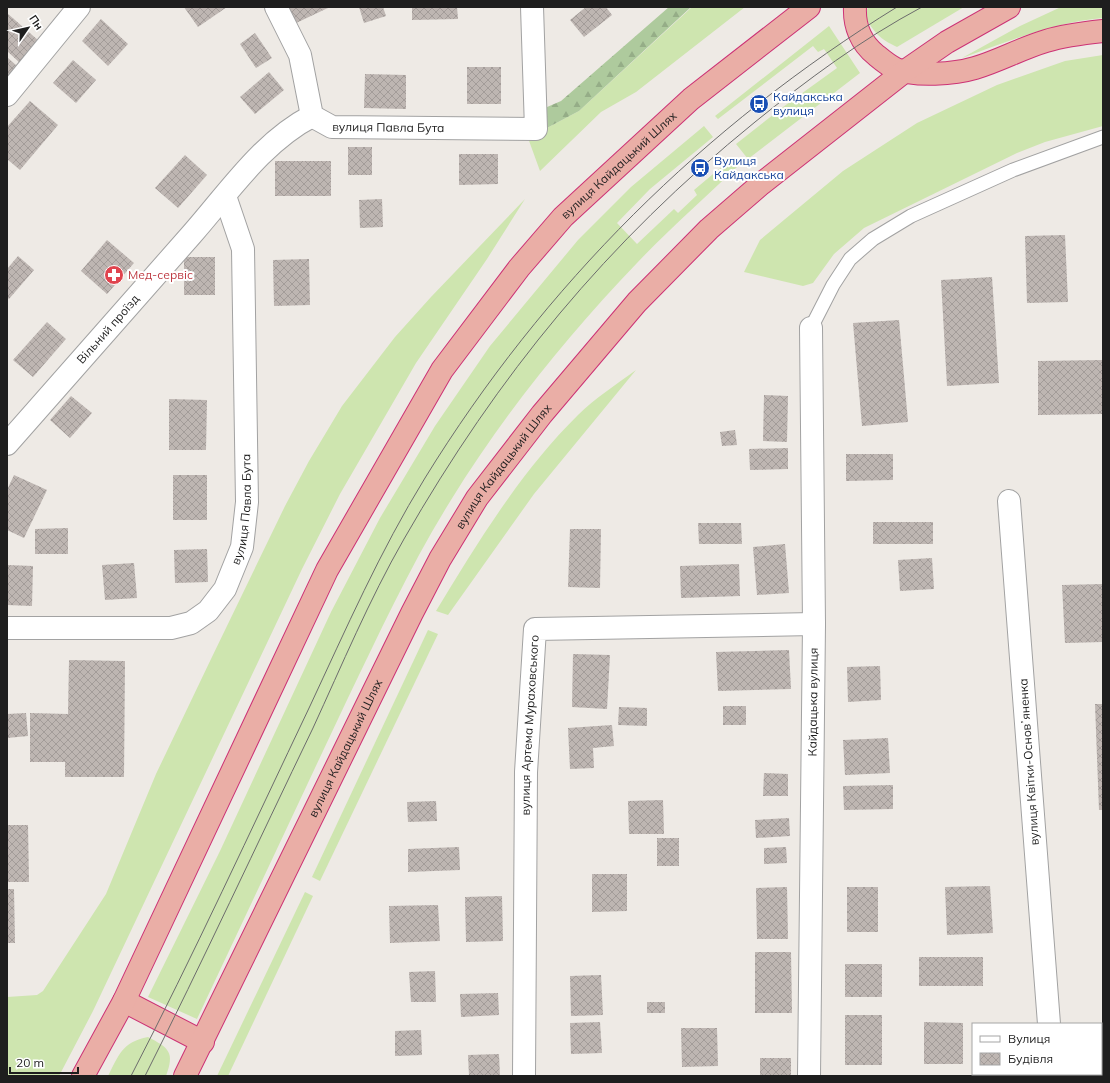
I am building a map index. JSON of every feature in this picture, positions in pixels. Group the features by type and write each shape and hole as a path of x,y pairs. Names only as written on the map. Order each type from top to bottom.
{"highway":[{"name":"вулиця Кайдацький Шлях","path":"83,1076 124,1001 327,570 442,370 519,268 563,217 691,99 809,7"},
{"path":"855,7 858,31 864,42 873,53 884,62 905,72 941,74 974,68 1046,41 1074,34 1103,31"},
{"name":"вулиця Кайдацький Шлях","path":"185,1076 203,1042 409,618 440,559 477,498 542,414 638,302 709,229 761,184 905,72 947,42 1009,7"},
{"path":"124,1001 203,1042"}],"street":[{"path":"7,95 79,7"},
{"path":"276,7 300,55 312,116"},
{"name":"вулиця Павла Бута","path":"312,116 332,127 536,129 532,7"},
{"name":"Вільний проїзд","path":"7,444 261,154 294,125 312,116"},
{"name":"вулиця Павла Бута","path":"7,628 171,628 191,623 208,611 224,589 242,547 247,502 243,249 225,196"},
{"name":"Кайдацька вулиця","path":"808,1076 814,624 811,328"},
{"name":"вулиця Квітки-Основʼяненка","path":"1009,500 1048,1023"},
{"name":"вулиця Артема Мураховського","path":"524,1076 526,772 535,629 814,624"}],"lane":[{"path":"811,328 833,285 850,259 873,239 911,216 1013,170 1103,137"}],"green space":[{"path":"669,7 691,7 579,111 528,138 517,120 561,101"},
{"path":"692,7 745,7 636,92 601,112 540,171 528,138 579,111"},
{"path":"868,7 964,7 897,47 878,35 871,27 865,16"},
{"path":"1061,7 1103,7 1103,18 1085,20 1049,28 1013,39 962,58 1020,26"},
{"path":"829,26 860,73 748,159 736,144 783,107 837,68 824,49 818,52 813,46 718,119 715,116"},
{"path":"1103,55 1103,126 1045,142 1017,153 864,228 834,254 813,283 803,286 744,272 760,240 843,171 917,123 997,85 1065,61"},
{"path":"704,126 713,137 650,189 617,223 637,244 674,209 678,213 697,195 694,190 731,159 737,167 649,250 586,318 492,437 471,468 436,524 409,573 347,700 197,1019 148,997 220,851 331,612 380,518 435,426 490,346 578,240 631,187"},
{"path":"525,199 487,259 416,363 340,494 302,569 93,1011 59,1076 7,1076 7,997 37,995 43,991 106,894 156,774 285,506 309,461 342,406 395,337 431,297"},
{"path":"636,370 534,494 448,615 436,611 501,508 519,483 557,437 578,415 599,397"},
{"path":"428,630 438,634 320,881 312,877"},
{"path":"305,892 313,896 228,1076 217,1076"},
{"path":"148,1037 161,1044 170,1056 169,1068 166,1076 108,1076 122,1050 132,1042"}],"building":[{"path":"184,7 227,7 198,27"},
{"path":"286,7 330,7 294,24"},
{"path":"359,7 383,7 386,16 364,23"},
{"path":"412,7 457,7 458,19 412,20"},
{"path":"586,7 606,7 612,15 584,37 570,20"},
{"path":"7,13 39,41 20,63 7,51"},
{"path":"101,19 128,44 108,66 82,41"},
{"path":"255,33 272,58 256,68 240,44"},
{"path":"7,57 17,66 7,78"},
{"path":"73,60 96,80 76,103 53,83"},
{"path":"467,67 501,67 501,104 467,104"},
{"path":"269,72 284,90 255,114 240,97"},
{"path":"365,74 406,75 406,109 364,108"},
{"path":"30,101 58,125 20,170 7,159 7,127"},
{"path":"348,147 372,147 372,175 348,175"},
{"path":"459,154 498,154 498,184 459,185"},
{"path":"185,155 207,175 178,208 155,188"},
{"path":"275,161 331,161 331,196 275,196"},
{"path":"382,199 383,227 360,228 359,200"},
{"path":"1065,235 1068,302 1027,303 1025,236"},
{"path":"107,240 134,263 107,294 81,271"},
{"path":"18,256 34,270 9,299 7,297 7,269"},
{"path":"184,257 215,257 215,295 184,295"},
{"path":"309,259 310,305 274,306 273,260"},
{"path":"992,277 999,383 947,386 941,280"},
{"path":"899,320 908,422 862,426 853,323"},
{"path":"47,322 66,339 33,377 13,360"},
{"path":"1103,360 1103,414 1038,415 1038,361"},
{"path":"764,395 788,396 787,442 763,441"},
{"path":"71,396 92,413 70,438 50,420"},
{"path":"169,399 207,400 206,450 169,450"},
{"path":"735,430 737,445 722,446 720,432"},
{"path":"788,448 788,469 750,470 749,449"},
{"path":"846,454 893,454 893,480 846,481"},
{"path":"14,475 47,490 24,538 7,530 7,490"},
{"path":"173,475 207,475 207,520 173,520"},
{"path":"873,522 933,522 933,544 873,544"},
{"path":"698,523 741,523 742,544 699,544"},
{"path":"68,528 68,554 35,554 35,529"},
{"path":"570,529 601,529 600,588 568,587"},
{"path":"785,544 789,593 757,595 753,547"},
{"path":"207,549 208,582 175,583 174,550"},
{"path":"932,558 934,589 900,591 898,560"},
{"path":"134,563 137,598 105,600 102,565"},
{"path":"739,564 740,596 681,598 680,566"},
{"path":"7,565 33,566 32,606 7,605"},
{"path":"1103,584 1103,642 1065,643 1062,585"},
{"path":"789,650 791,689 718,691 716,652"},
{"path":"573,654 610,655 607,709 572,707"},
{"path":"69,660 125,661 124,777 65,777 65,762 30,762 30,713 68,714"},
{"path":"880,666 881,700 848,702 847,667"},
{"path":"1095,704 1103,704 1103,810 1099,810"},
{"path":"723,706 746,706 746,725 723,725"},
{"path":"619,707 647,708 647,726 618,725"},
{"path":"26,713 28,736 7,738 7,714"},
{"path":"612,725 614,746 593,748 594,768 570,769 568,728"},
{"path":"888,738 890,773 845,775 843,740"},
{"path":"764,773 788,774 788,796 763,796"},
{"path":"893,785 893,809 844,810 843,786"},
{"path":"663,800 664,834 629,834 628,801"},
{"path":"436,801 437,821 408,822 407,802"},
{"path":"789,818 790,836 756,838 755,820"},
{"path":"7,825 28,825 29,882 7,882"},
{"path":"657,838 679,838 679,866 657,866"},
{"path":"459,847 460,870 408,872 408,849"},
{"path":"786,847 787,863 764,864 764,848"},
{"path":"592,874 627,874 627,911 592,912"},
{"path":"990,886 993,933 947,935 945,887"},
{"path":"787,887 788,939 757,939 756,888"},
{"path":"847,887 878,887 878,932 847,932"},
{"path":"7,889 14,889 15,943 7,943"},
{"path":"502,896 503,941 466,942 465,897"},
{"path":"438,905 440,941 390,943 389,906"},
{"path":"755,952 791,952 792,1013 755,1013"},
{"path":"919,957 983,957 983,986 919,986"},
{"path":"845,964 882,964 882,997 845,997"},
{"path":"435,971 436,1002 411,1002 409,972"},
{"path":"601,975 603,1015 571,1016 570,976"},
{"path":"498,993 499,1015 461,1017 460,994"},
{"path":"647,1002 665,1002 665,1013 647,1013"},
{"path":"845,1015 882,1015 882,1065 845,1065"},
{"path":"600,1022 602,1053 571,1054 570,1023"},
{"path":"924,1022 963,1023 963,1064 924,1064"},
{"path":"681,1028 717,1028 718,1066 682,1067"},
{"path":"421,1030 422,1055 395,1056 395,1031"},
{"path":"499,1054 500,1076 469,1076 468,1055"},
{"path":"760,1058 791,1058 791,1076 760,1076"}],"tram line":[{"path":"131,1076 200,938 378,562 425,478 472,407 522,340 576,276 633,215 694,157 759,104 826,53 897,7"},
{"path":"145,1076 209,946 313,728 367,609 391,562 440,479 517,367 559,314 604,263 651,215 701,168 755,122 815,76 857,46 922,7"}],"place":[{"name":"Кайдакська вулиця","path":"759,104"},
{"name":"Вулиця Кайдакська","path":"700,168"},
{"name":"Мед-сервіс","path":"114,275"}]}
